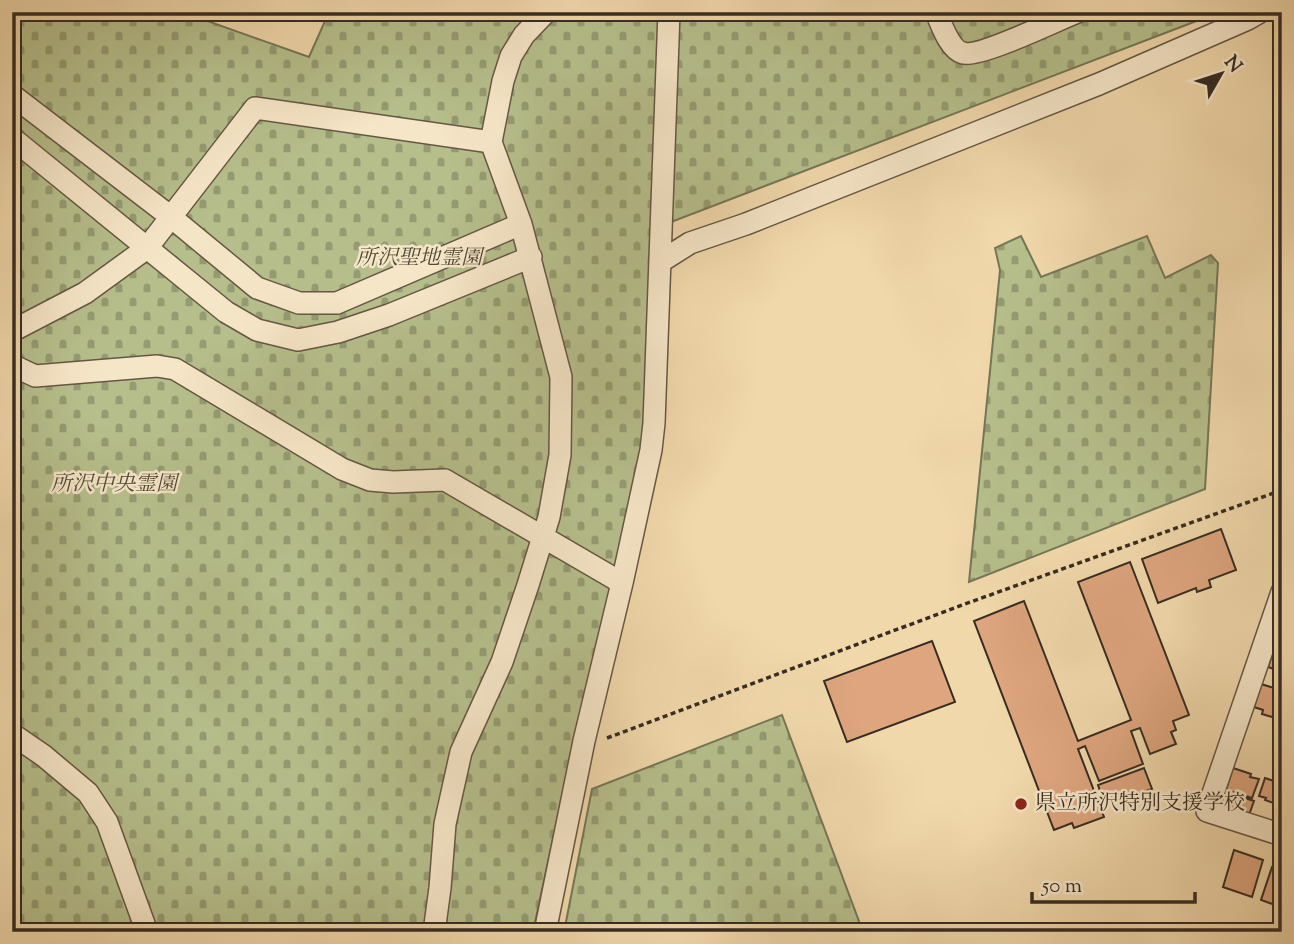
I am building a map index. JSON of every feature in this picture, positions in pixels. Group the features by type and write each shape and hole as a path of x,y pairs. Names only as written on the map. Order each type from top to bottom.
{"street":[{"path":"434,932 445,824 461,752 502,662 549,517 560,454 561,377 522,224 491,142 503,81 511,56 524,34 546,12"},
{"path":"545,932 584,741 651,450 669,12"},
{"path":"936,12 954,48 963,54 1001,45 1077,12"},
{"path":"660,262 690,243 746,224 1099,84 1260,12"},
{"path":"12,95 257,288 299,303 337,303 522,224"},
{"path":"13,330 85,293 147,248 255,108 491,142"},
{"path":"12,138 226,312 257,330 298,340 338,332 389,315 531,257"},
{"path":"12,365 35,376 157,366 175,369 342,469 370,480 445,480 622,583"},
{"path":"1282,592 1208,811 1282,835"},
{"path":"12,734 44,756 88,793 107,822 147,932"}],"path":[{"path":"584,741 609,738 965,604 1282,490"}],"green space":[{"name":"所沢聖地霊園","path":"12,12 182,12 309,57 329,12 1220,12 671,222 650,424 572,750 533,932 12,932"},
{"path":"1021,236 1041,277 1147,236 1165,278 1211,255 1218,263 1205,489 969,582 1000,270 995,248"},
{"path":"782,715 863,932 564,932 592,789"}],"building":[{"path":"1221,529 1236,570 1209,580 1211,587 1197,592 1196,588 1158,603 1142,559"},
{"path":"1130,562 1189,715 1173,721 1176,730 1171,732 1176,744 1150,754 1140,728 1131,731 1143,764 1099,781 1085,746 1078,749 1104,817 1074,828 1072,823 1054,830 974,621 1024,601 1078,741 1131,720 1078,582"},
{"path":"1277,640 1282,642 1282,672 1268,667"},
{"path":"932,641 955,702 847,742 824,681"},
{"path":"1276,682 1282,684 1282,720 1262,714 1263,710 1254,707 1261,684 1274,688"},
{"path":"1144,768 1152,789 1105,805 1098,785"},
{"path":"1233,768 1259,779 1252,798 1226,790"},
{"path":"1265,778 1282,780 1282,806 1259,796"},
{"path":"1230,793 1254,801 1249,815 1225,807"},
{"path":"1234,850 1263,860 1252,897 1223,887"},
{"path":"1280,857 1282,895 1278,906 1261,900 1272,867 1276,868"}],"place":[{"name":"県立所沢特別支援学校","path":"1021,804"}],"park label":[{"name":"所沢中央霊園","path":"114,485"}]}
